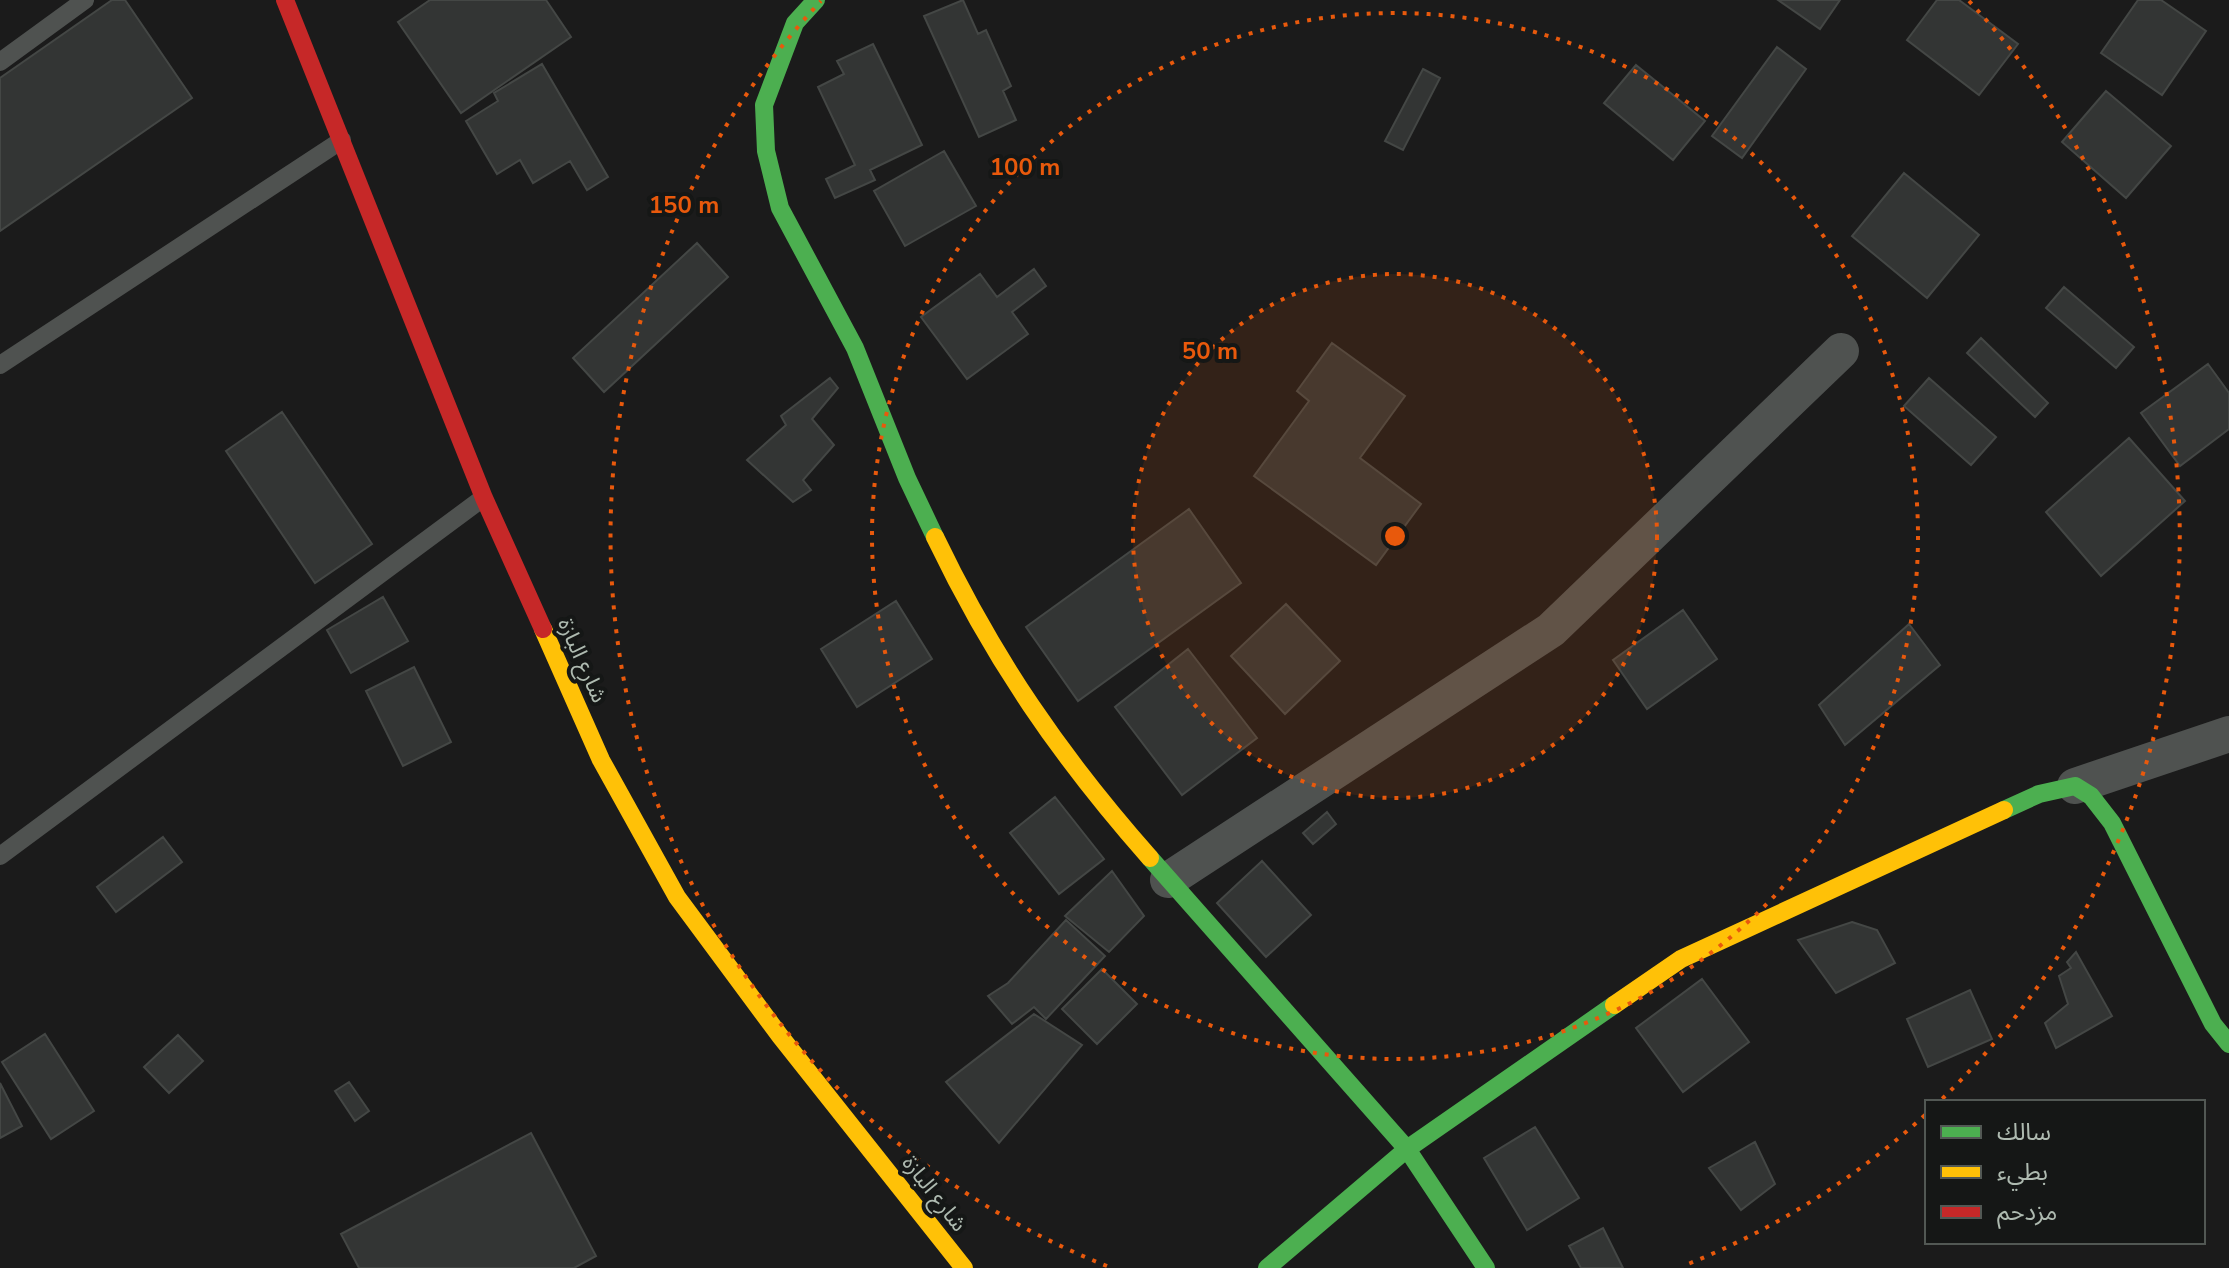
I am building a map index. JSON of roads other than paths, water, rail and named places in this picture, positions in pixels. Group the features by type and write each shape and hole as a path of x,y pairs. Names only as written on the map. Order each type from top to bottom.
{"street":[{"name":"شارع البازة","path":"285,0 484,498 601,760 677,897 780,1036 964,1268"},
{"path":"816,0 795,23 764,105 766,151 780,208 855,348 907,478 971,610 1031,711 1107,810 1407,1149 1486,1268"},
{"path":"1168,880 1551,630 1841,351"},
{"path":"1267,1268 1407,1149 1681,959 2039,794 2075,786 2229,734"},
{"path":"2075,786 2091,796 2112,823 2213,1024 2229,1044"}],"lane":[{"path":"0,62 85,0"},
{"path":"0,365 342,140"},
{"path":"0,856 484,498"}]}
